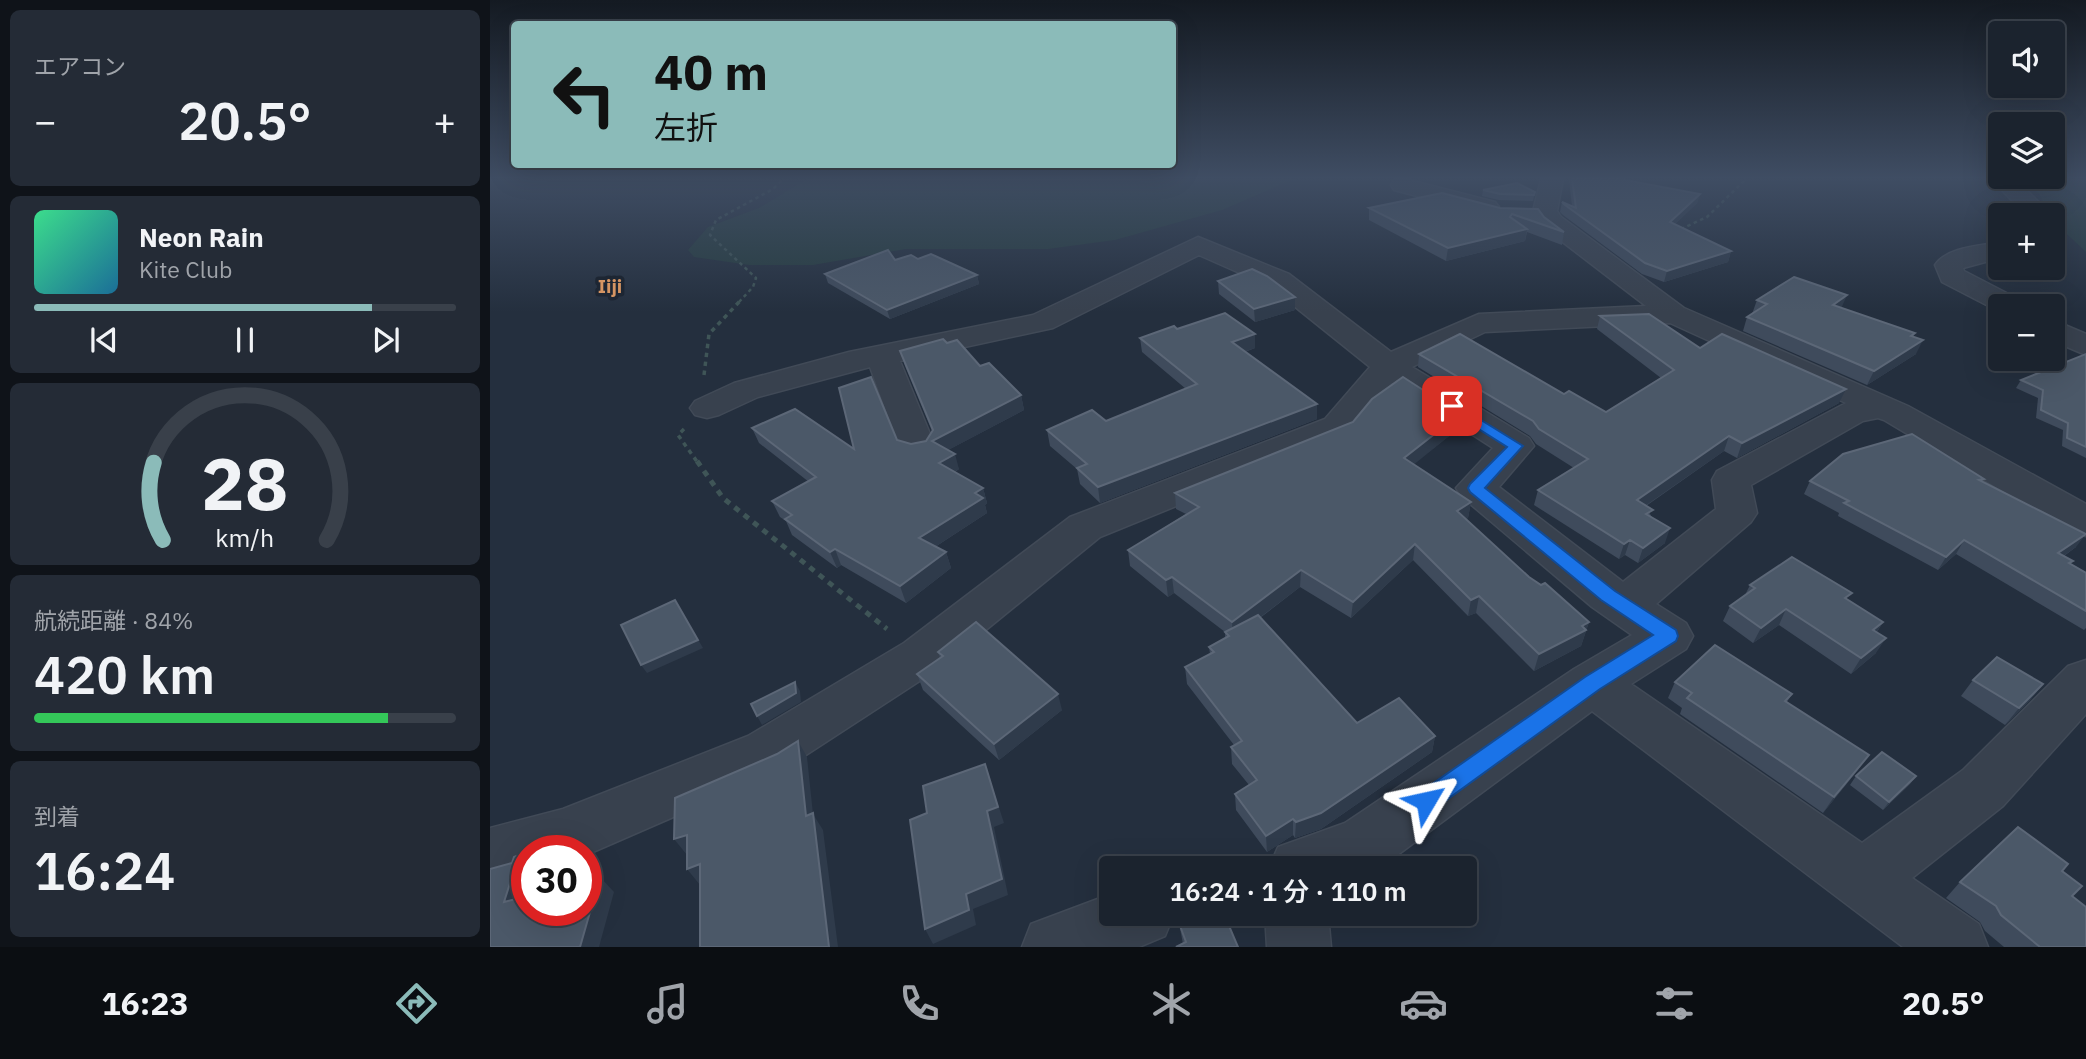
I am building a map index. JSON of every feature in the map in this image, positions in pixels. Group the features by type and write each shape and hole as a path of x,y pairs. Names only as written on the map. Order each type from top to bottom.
{"street":[{"path":"1554,223 1674,314 1881,407 2086,522"},
{"path":"707,408 746,390 882,356 1042,322 1198,245 1279,280 1388,366 1516,446 1476,488 1625,606 1669,636 1592,683 1363,845 1332,856"},
{"path":"1988,252 1965,257 1948,265 1952,276 1988,295"},
{"path":"490,857 564,836 767,752 921,656 1085,527 1338,427 1388,366 1479,323 1674,314"},
{"path":"2065,335 2086,346"},
{"path":"882,356 917,446"},
{"path":"1625,606 1737,513 1731,481 1853,412 1881,407"},
{"path":"1864,878 1983,788 2086,680"},
{"path":"1592,683 1956,947"},
{"path":"1054,947 1111,926"},
{"path":"1297,926 1298,947"}],"path":[{"path":"1676,232 1694,223"}],"green space":[{"path":"718,223 1175,223 1115,240 1048,249 906,249 813,265 749,265 694,257 688,250 708,227"},
{"path":"2065,223 2086,223 2086,252 2065,232"}],"building":[{"path":"1399,223 1519,223 1527,229 1448,248"},
{"path":"1539,223 1552,223 1564,232"},
{"path":"1590,223 1673,223 1731,251 1667,271 1645,263"},
{"path":"888,250 895,260 911,255 918,259 931,254 977,275 887,310 825,274"},
{"path":"1252,269 1267,276 1295,297 1254,309 1218,281"},
{"path":"1794,277 1847,295 1833,305 1915,333 1911,336 1923,340 1874,371 1747,317 1767,304 1757,300"},
{"path":"1225,313 1255,334 1232,342 1317,404 1098,487 1077,468 1087,464 1047,430 1092,410 1106,421 1197,384 1140,338"},
{"path":"1649,314 1700,348 1722,334 1846,389 1742,443 1729,436 1637,500 1653,510 1646,514 1670,528 1643,548 1630,540 1624,544 1538,490 1588,459 1539,429 1533,421 1419,354 1460,334 1564,394 1569,391 1606,412 1674,370 1600,316"},
{"path":"943,339 947,343 957,340 980,366 989,363 1021,395 932,441 955,454 939,463 983,488 975,493 983,498 919,538 946,552 900,586 835,549 830,552 785,519 792,515 772,501 816,477 752,428 795,409 854,449 839,388 871,377 897,440 911,444 926,441 933,430 900,351"},
{"path":"2086,354 2086,447 2067,438 2068,423 2041,410 2043,390 2021,380 2044,371 2065,371 2065,362"},
{"path":"1403,377 1460,414 1404,458 1471,502 1457,511 1529,577 1541,585 1545,583 1589,622 1582,626 1586,630 1539,654 1479,596 1471,600 1415,544 1353,602 1301,570 1232,622 1172,577 1166,580 1128,550 1199,507 1175,493 1353,422 1372,399"},
{"path":"1912,434 1984,479 1979,480 2086,534 2058,553 2073,561 2069,563 2086,573 2086,611 1964,540 1946,557 1844,503 1849,501 1810,481 1843,454"},
{"path":"1792,557 1852,593 1845,598 1883,622 1873,630 1886,638 1861,658 1786,609 1761,628 1730,606 1755,588 1750,585"},
{"path":"675,600 698,640 641,665 621,625"},
{"path":"1258,615 1357,723 1399,698 1435,736 1321,813 1296,822 1293,819 1266,836 1235,794 1257,780 1231,747 1242,741 1185,667 1214,652 1209,647 1229,636 1225,632"},
{"path":"976,622 1058,694 994,744 917,674 943,656 938,652"},
{"path":"1715,645 1792,694 1785,701 1869,755 1834,797 1687,698 1692,693 1675,682"},
{"path":"1997,657 2043,684 2019,708 1973,680"},
{"path":"795,682 796,693 757,716 751,704"},
{"path":"798,741 806,816 813,813 829,947 700,947 700,864 687,869 687,835 674,839 675,798 777,754"},
{"path":"1882,752 1916,776 1889,802 1856,776"},
{"path":"985,764 998,807 987,811 1002,879 966,894 969,910 925,929 910,820 927,813 923,786"},
{"path":"2018,827 2068,864 2062,871 2082,886 2072,896 2086,907 2086,947 2040,947 2001,915 1996,906 1960,882"},
{"path":"511,863 511,880 504,902 511,900 511,926 586,926 580,947 490,947 490,869"},
{"path":"1180,926 1229,926 1238,947 1176,947 1186,942"}],"district":[{"name":"Iiji","path":"610,286"}],"route":[{"path":"1426,801 1592,683 1669,636 1608,596 1476,488 1516,446 1452,406"}]}
